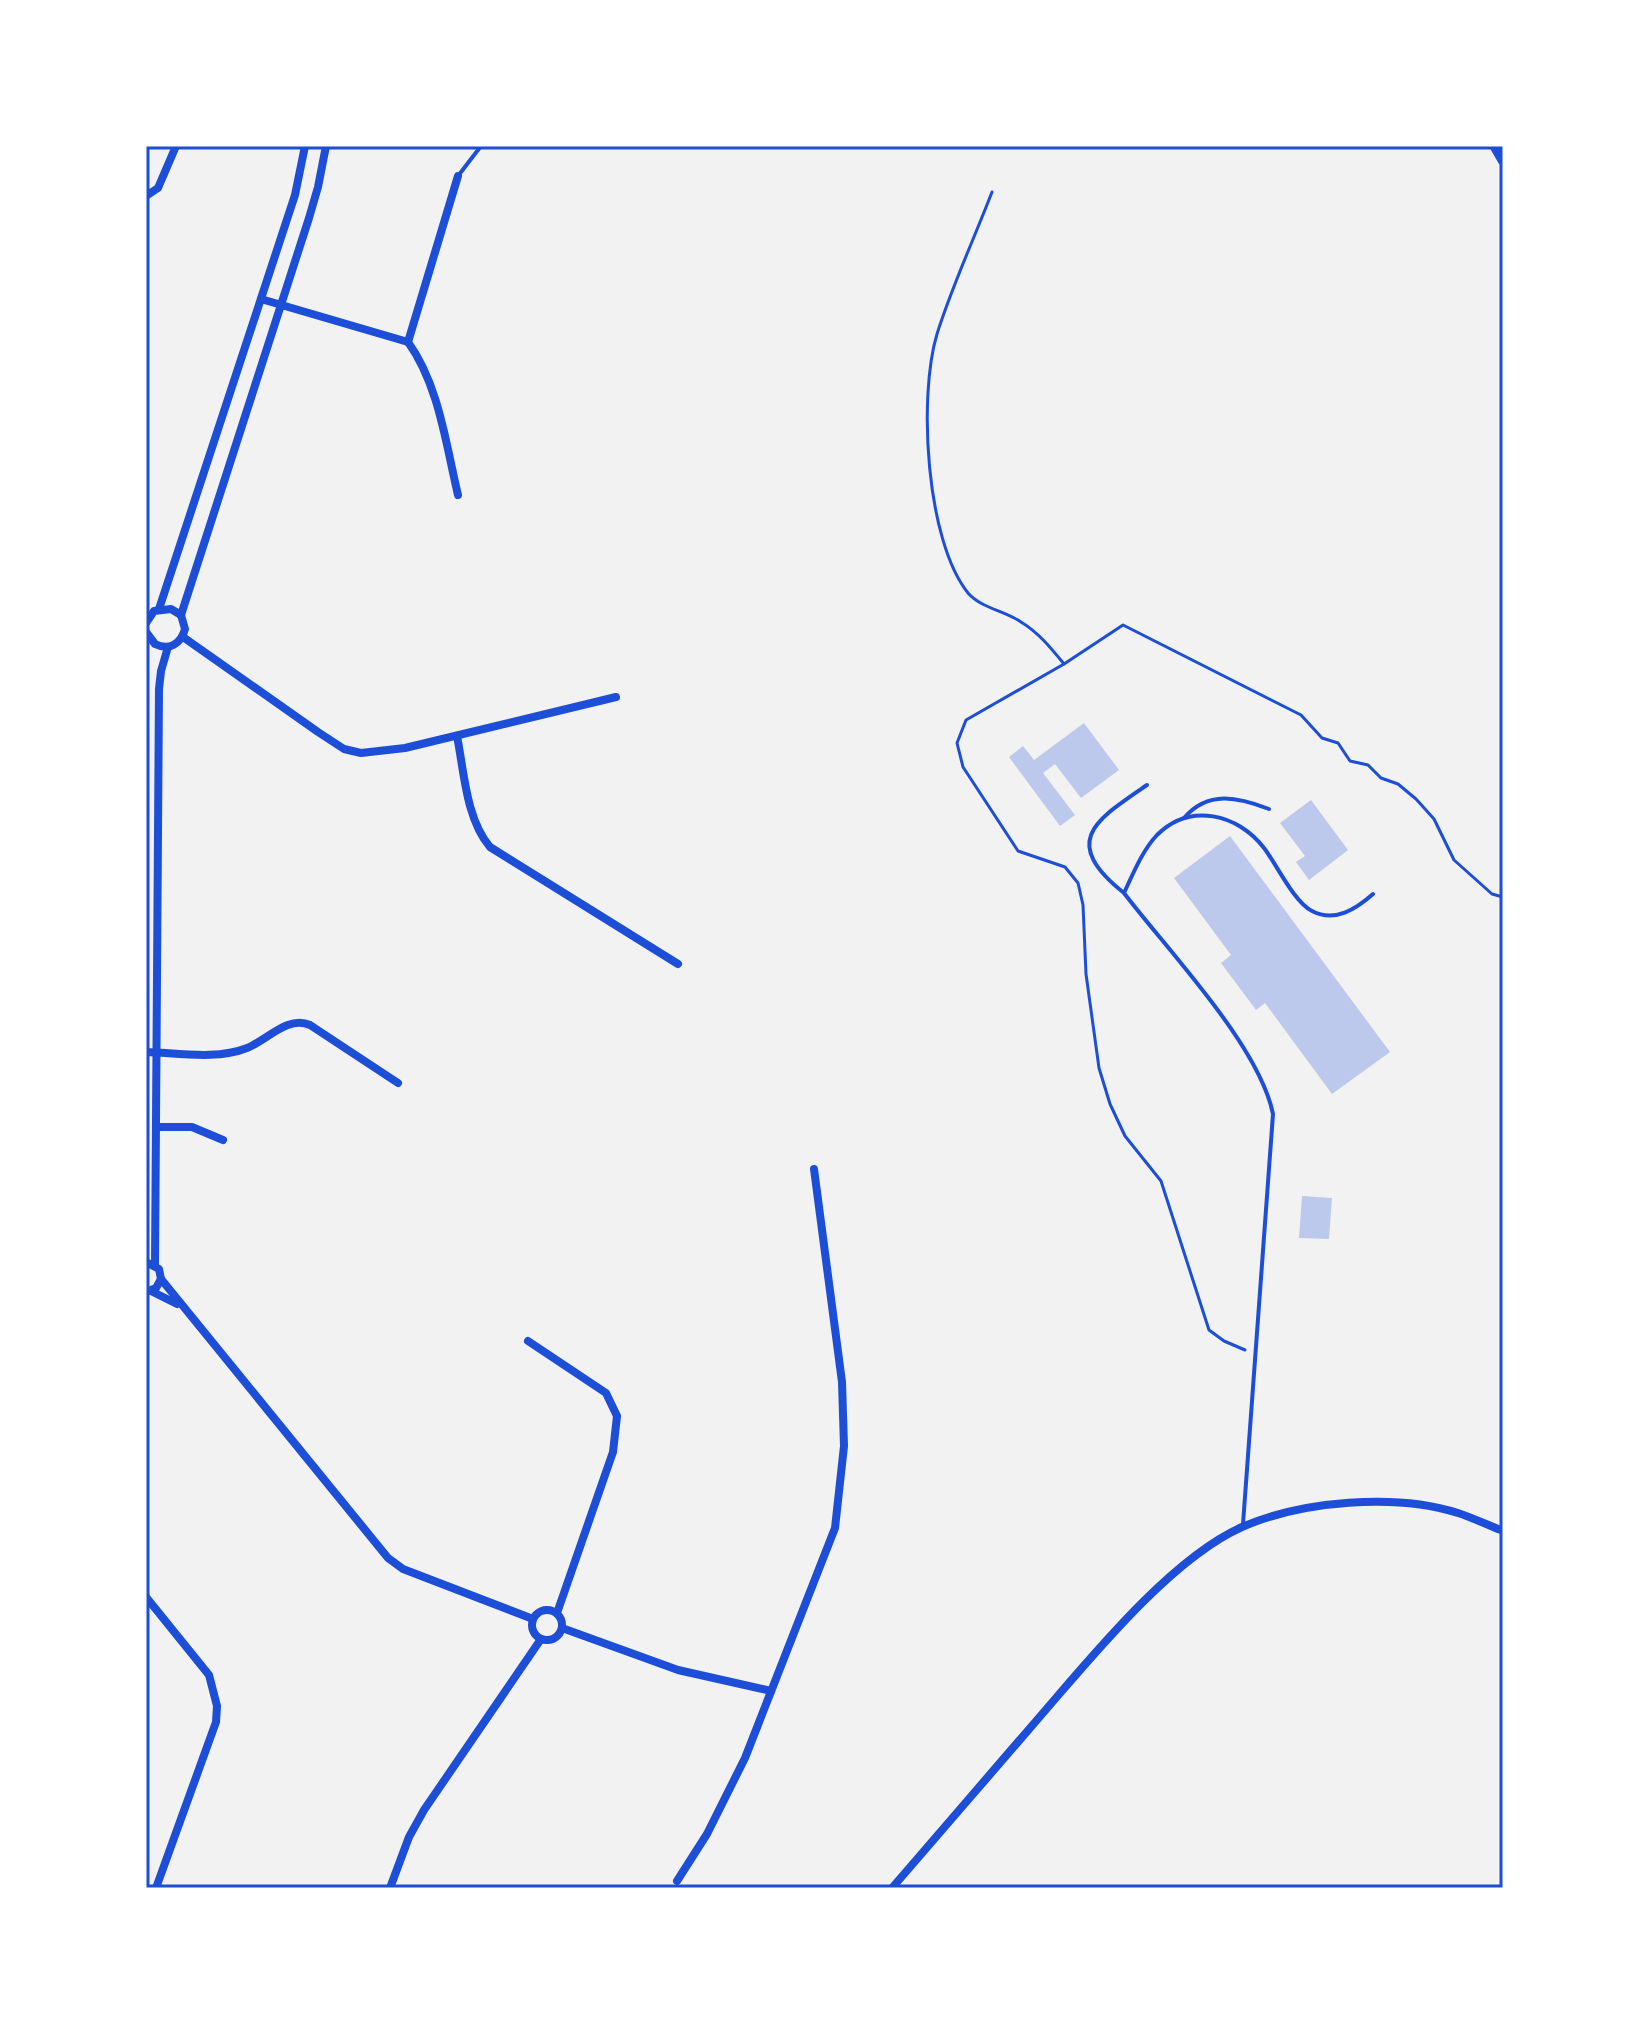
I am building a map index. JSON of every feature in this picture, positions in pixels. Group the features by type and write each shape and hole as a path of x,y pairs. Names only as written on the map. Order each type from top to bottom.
{"main road":[{"path":"1495,146 1503,160"}],"street":[{"path":"146,196 158,188 176,146"},
{"path":"146,622 159,609 295,195 305,146"},
{"path":"146,634 155,644 168,647 183,637 185,629 181,615 318,187 326,146"},
{"path":"408,342 458,176"},
{"path":"261,299 408,342 428,379 458,495"},
{"path":"159,609 171,609 181,615"},
{"path":"183,637 344,749 373,753 616,697"},
{"path":"168,647 159,689 156,1127 151,1264 181,1306 388,1558 412,1573 533,1619"},
{"path":"457,736 472,812 490,847 678,964"},
{"path":"146,1052 236,1052 260,1042 286,1025 300,1022 310,1025 398,1083"},
{"path":"156,1127 192,1127 223,1140"},
{"path":"677,1881 707,1834 745,1758 835,1528 844,1446 842,1382 814,1169"},
{"path":"161,1279 149,1291 181,1306"},
{"path":"528,1341 606,1393 617,1416 613,1452 557,1613 562,1628"},
{"path":"892,1888 1098,1650 1182,1567 1221,1538 1243,1527 1299,1510 1361,1503 1432,1507 1458,1513 1503,1531"},
{"path":"146,1597 209,1675 217,1706 216,1722 156,1888"},
{"path":"533,1619 545,1609 557,1613"},
{"path":"533,1619 534,1631 541,1639 552,1639 562,1628"},
{"path":"562,1628 678,1670 771,1691"},
{"path":"390,1888 409,1837 424,1810 541,1639"}],"lane":[{"path":"458,176 481,146"},
{"path":"1147,785 1101,816 1091,836 1093,860 1100,872 1124,893 1211,1003 1263,1080 1273,1114 1243,1527"},
{"path":"1124,893 1151,843 1168,826 1183,819 1200,803 1226,797 1243,799 1269,809"},
{"path":"1183,819 1219,816 1239,824 1263,847 1301,902 1313,912 1335,916 1348,912 1373,894"}],"path":[{"path":"992,192 937,336 928,392 930,476 950,565 970,595 1020,621 1047,643 1064,664"},
{"path":"1256,1355 1224,1341 1209,1330 1161,1181 1125,1136 1110,1104 1099,1068 1086,974 1083,905 1078,883 1065,867 1018,851 963,767 957,743 966,720 1064,664 1123,625 1301,715 1322,738 1338,743 1350,761 1368,765 1381,778 1398,784 1434,819 1454,860 1492,894 1503,897"}],"building":[{"path":"1084,723 1119,770 1081,798 1055,764 1043,773 1075,815 1060,826 1009,757 1023,746 1034,760"},
{"path":"1311,800 1348,850 1309,880 1296,862 1305,856 1280,823"},
{"path":"1230,836 1390,1052 1332,1094 1265,1003 1256,1010 1221,963 1231,955 1174,878"},
{"path":"1302,1196 1332,1198 1329,1239 1299,1238"}]}
